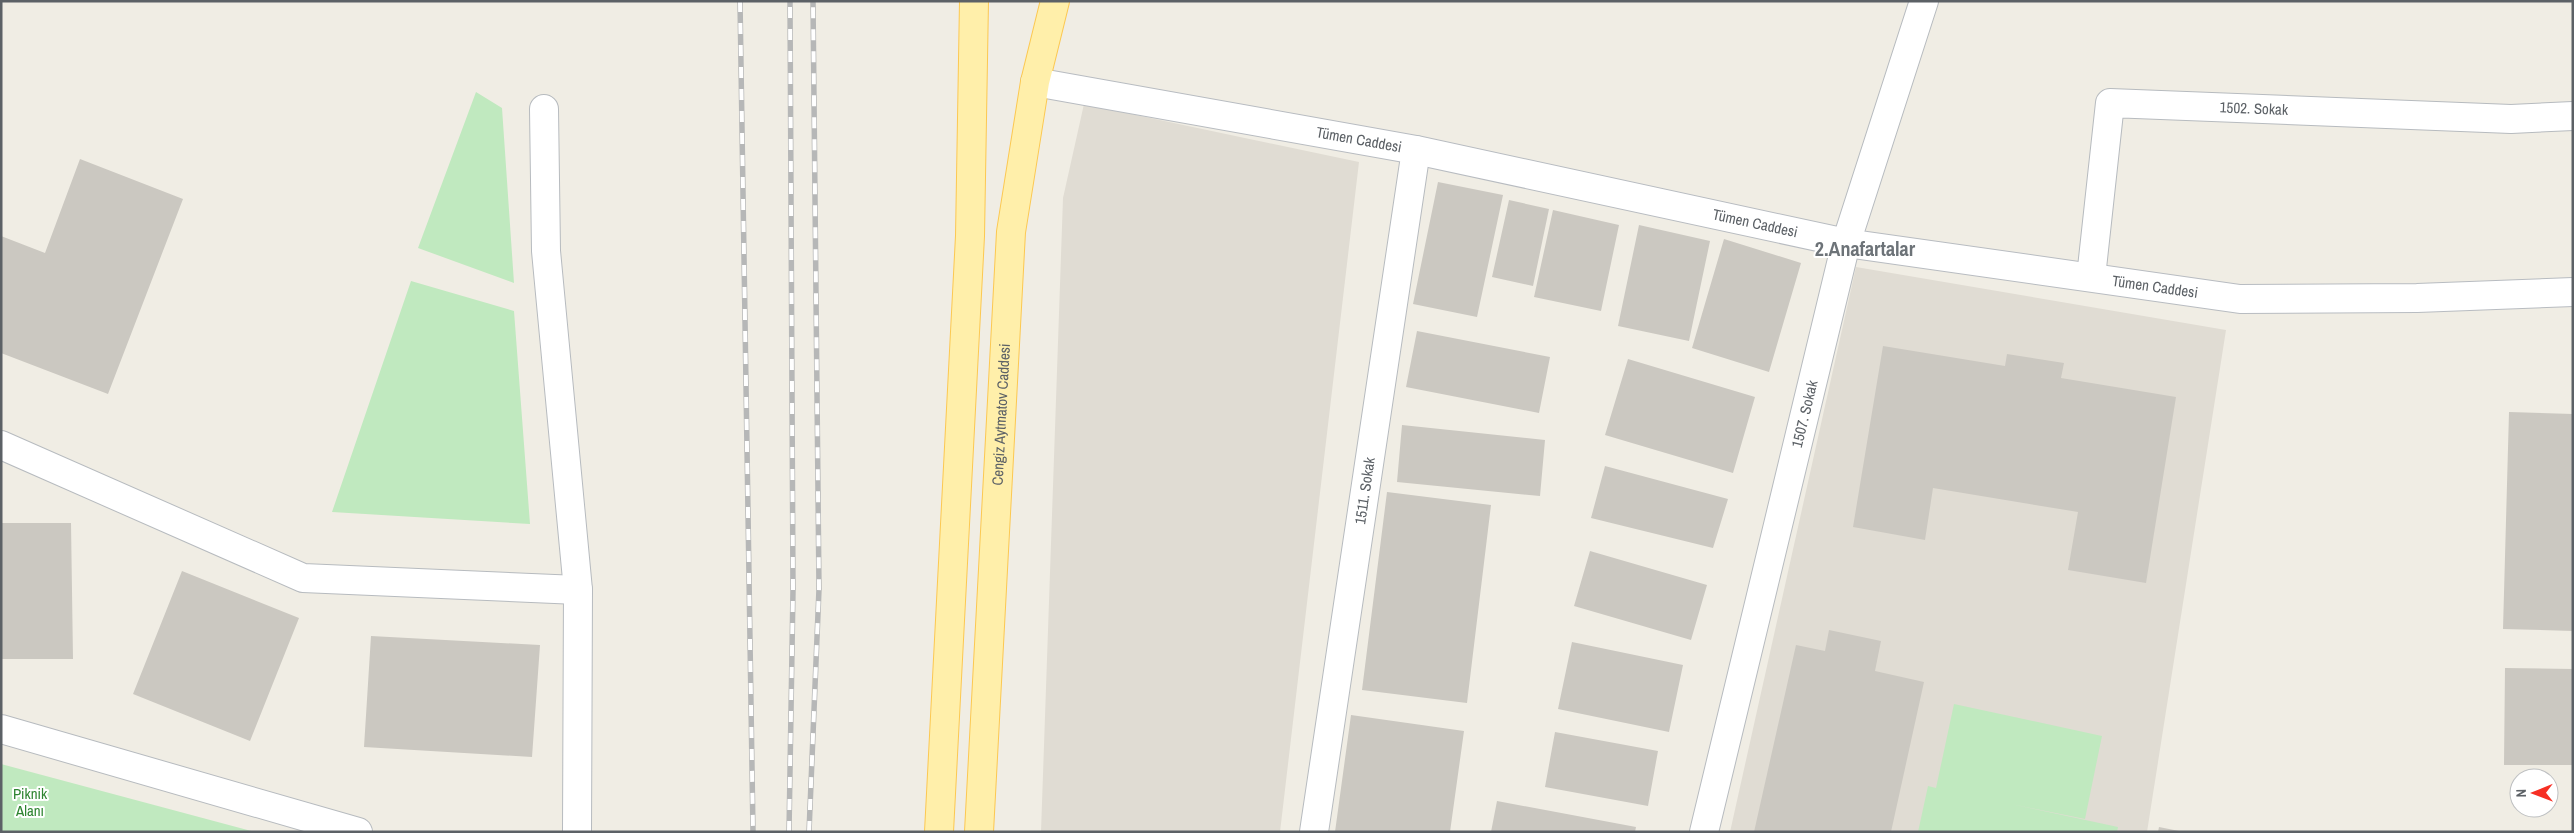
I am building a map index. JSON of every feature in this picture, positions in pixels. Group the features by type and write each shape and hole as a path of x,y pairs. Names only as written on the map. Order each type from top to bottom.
{"main road":[{"path":"940,832 970,236 974,1"},
{"name":"Cengiz Aytmatov Caddesi","path":"979,832 1011,232 1034,82 1055,1"}],"street":[{"name":"1507. Sokak","path":"1704,832 1846,243 1924,1"},
{"name":"Tümen Caddesi","path":"1034,82 1416,150 1846,243 2240,299 2417,298 2573,292"},
{"name":"1502. Sokak","path":"2091,277 2110,103 2512,119 2573,116"},
{"path":"544,109 546,251 578,590 577,832"},
{"name":"1511. Sokak","path":"1314,832 1416,150"},
{"path":"1,445 303,578 578,590"},
{"path":"1,729 358,832"}],"shaded area":[{"path":"1084,104 1359,162 1280,832 1041,832 1063,198"},
{"path":"1856,267 2226,330 2147,832 1730,832"}],"green space":[{"path":"476,92 502,108 514,283 418,248"},
{"path":"411,281 514,311 530,524 332,512"},
{"path":"1954,704 2102,736 2085,819 2011,804 2118,827 2117,832 1918,832 1928,786 1936,788"},
{"name":"Piknik Alanı","path":"1,764 255,832 1,832"}],"building":[{"path":"80,159 183,199 108,394 1,353 1,236 45,253"},
{"path":"1438,182 1503,195 1477,317 1413,304"},
{"path":"1509,200 1549,209 1533,286 1492,277"},
{"path":"1553,210 1619,225 1601,311 1534,297"},
{"path":"1639,225 1710,241 1689,341 1618,326"},
{"path":"1724,239 1801,263 1769,372 1692,348"},
{"path":"1417,331 1550,357 1539,413 1406,387"},
{"path":"1883,346 2005,366 2007,354 2064,363 2061,378 2176,397 2146,583 2068,570 2078,512 1933,488 1925,540 1853,527"},
{"path":"1628,359 1755,397 1733,473 1605,435"},
{"path":"2509,412 2573,414 2573,631 2503,629"},
{"path":"1402,425 1545,440 1540,496 1397,482"},
{"path":"1605,466 1728,499 1713,548 1591,518"},
{"path":"1387,492 1491,505 1467,703 1362,690"},
{"path":"1,523 71,523 73,659 1,659"},
{"path":"1590,551 1707,585 1691,640 1574,606"},
{"path":"182,571 299,618 250,741 133,694"},
{"path":"1829,630 1881,641 1875,671 1924,682 1891,832 1754,832 1796,645 1825,651"},
{"path":"371,636 540,645 532,757 364,747"},
{"path":"1572,642 1683,665 1669,732 1558,709"},
{"path":"2505,668 2573,669 2573,765 2504,765"},
{"path":"1351,715 1464,731 1450,832 1335,832"},
{"path":"1555,732 1658,751 1648,806 1545,787"},
{"path":"1497,801 1636,827 1635,832 1491,832"},
{"path":"2159,827 2179,831 2179,832 2158,832"}],"railway":[{"path":"740,1 753,832"},
{"path":"789,832 793,590 790,1"},
{"path":"809,832 819,589 813,1"}],"district":[{"name":"2.Anafartalar","path":"1865,249"}]}
